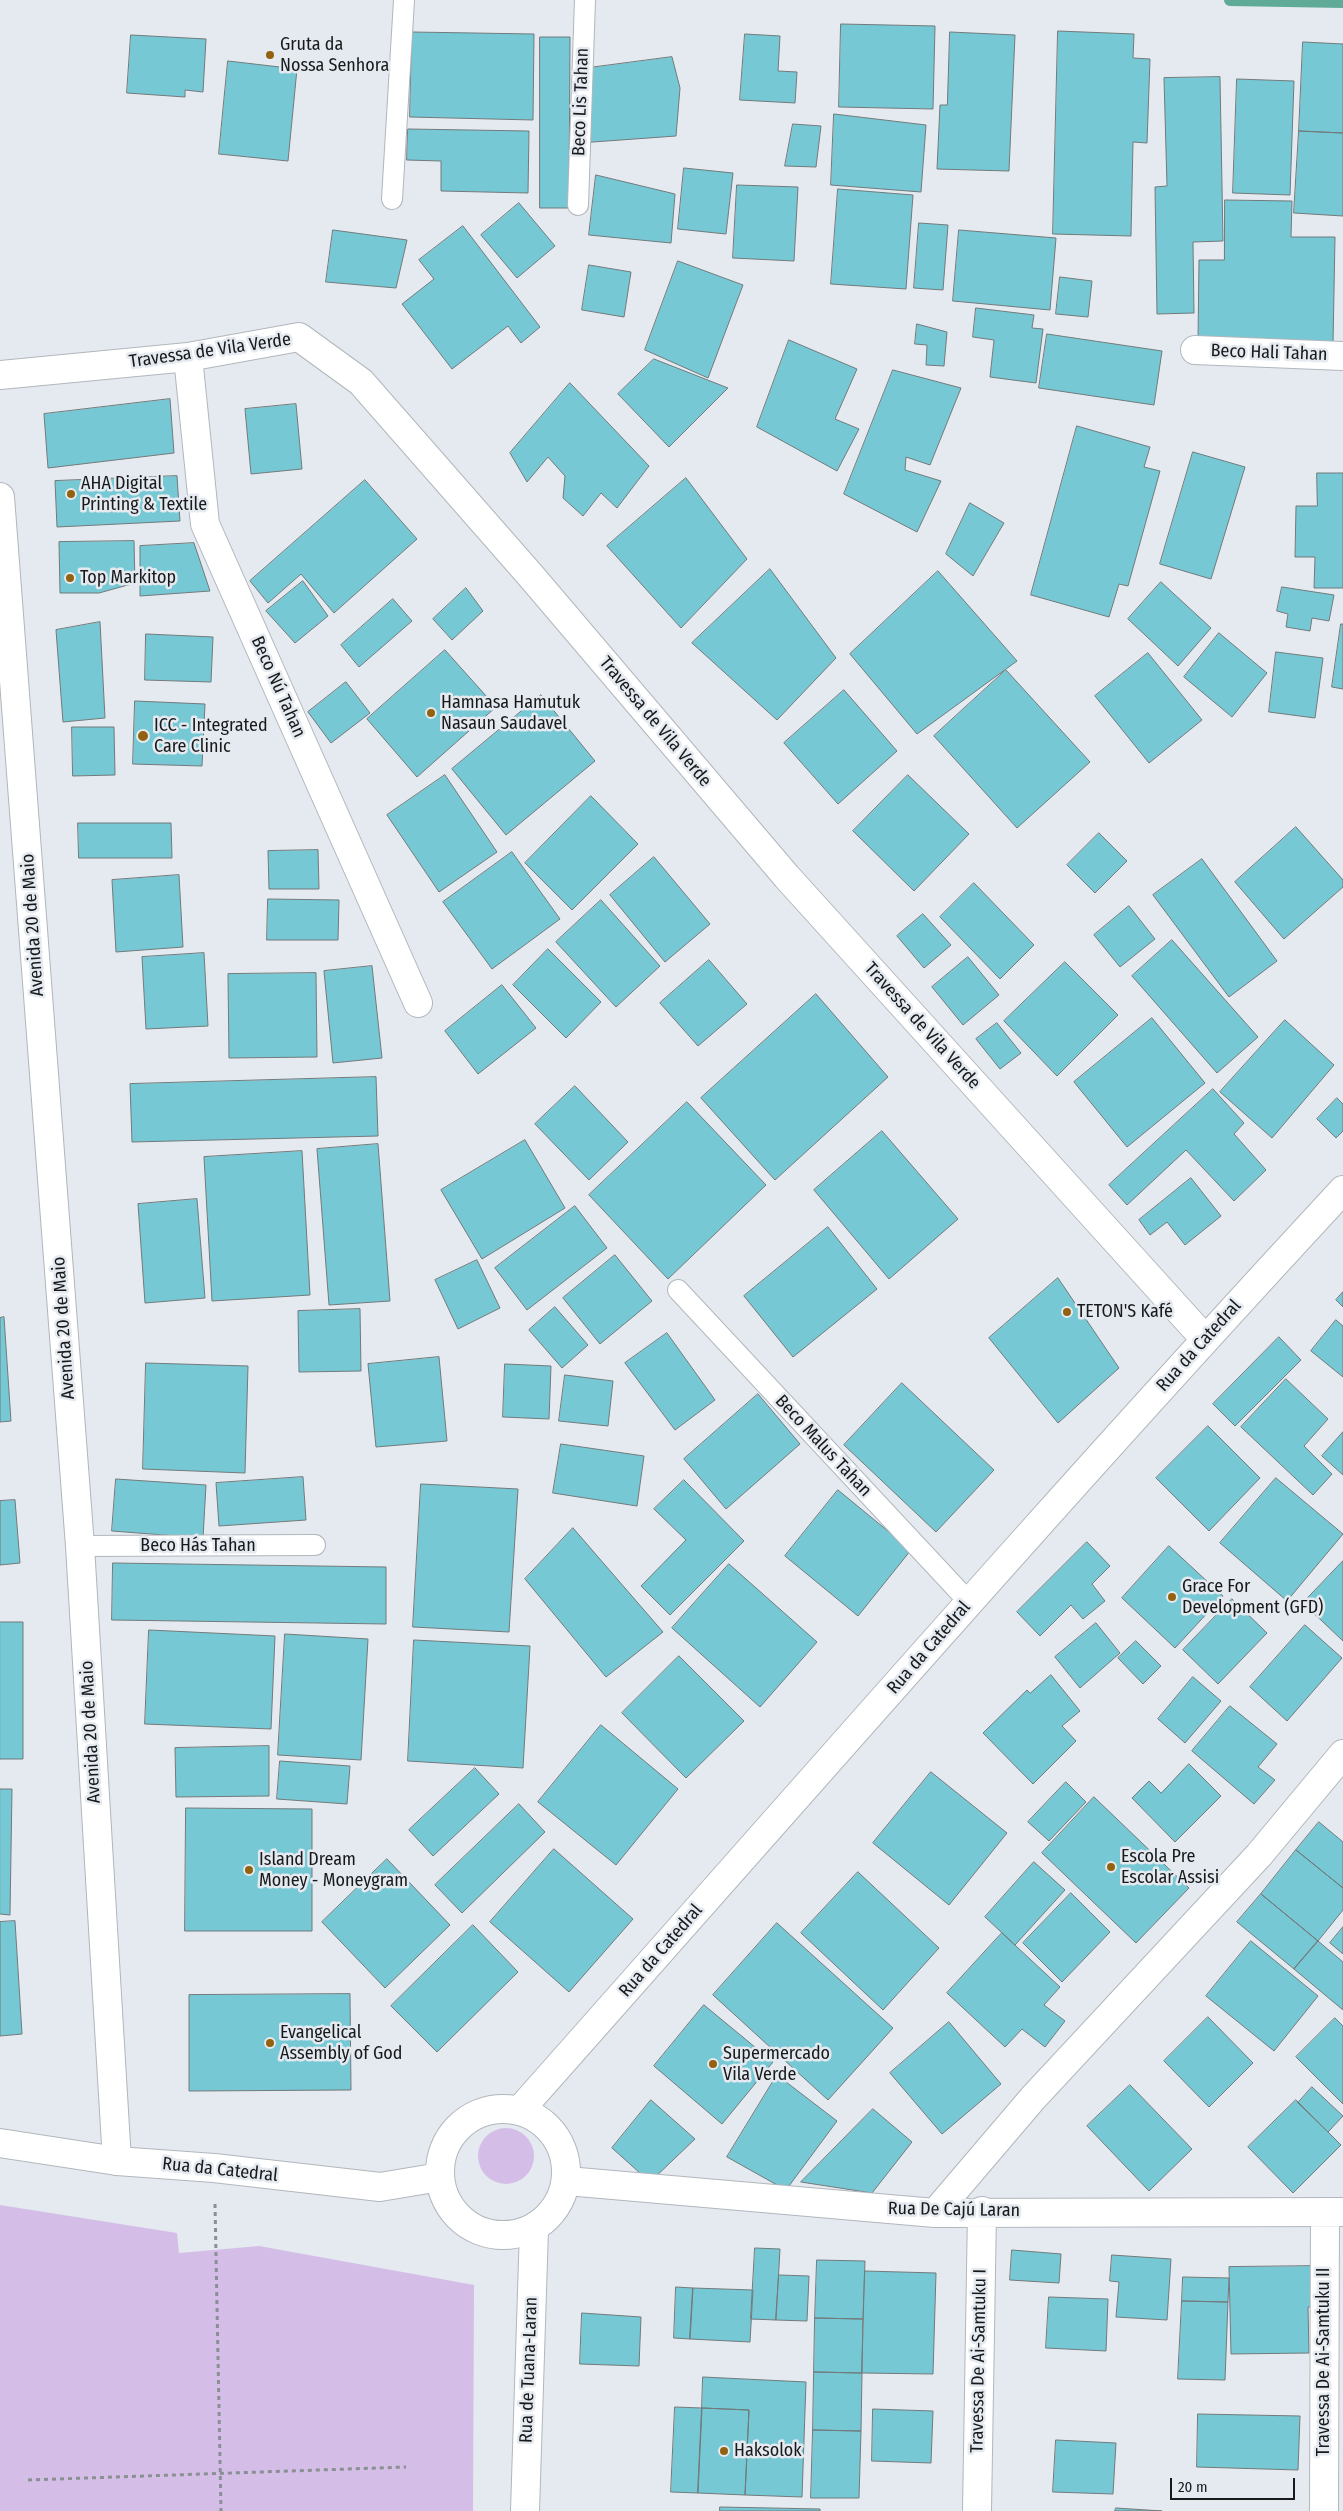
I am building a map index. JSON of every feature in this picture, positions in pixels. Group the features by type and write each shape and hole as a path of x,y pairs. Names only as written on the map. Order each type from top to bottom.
{"street":[{"name":"Travessa de Vila Verde","path":"0,375 188,357 299,337 361,382 531,576 787,877 1205,1339"},
{"name":"Beco Hali Tahan","path":"1195,350 1343,356"},
{"name":"Beco Nú Tahan","path":"188,357 205,524 418,1003"},
{"name":"Avenida 20 de Maio","path":"0,497 80,1546 117,2161"},
{"name":"Rua da Catedral","path":"520,2110 969,1602 1205,1339 1343,1190"},
{"path":"935,2213 1033,2098 1259,1855 1343,1754"},
{"path":"500,2108 520,2110 547,2125 564,2150 567,2181 561,2200 549,2216 534,2229 514,2236 493,2236 472,2228 453,2209 445,2198 440,2177 442,2156 450,2138 463,2122 481,2112 500,2108"},
{"name":"Rua da Catedral","path":"0,2143 117,2161 214,2168 380,2187 440,2177"},
{"name":"Rua De Cajú Laran","path":"567,2181 935,2213 982,2211 1334,2212"},
{"name":"Travessa De Ai-Samtuku I","path":"976,2511 982,2211"},
{"name":"Travessa De Ai-Samtuku II","path":"1324,2511 1334,2212"},
{"name":"Rua de Tuana-Laran","path":"525,2511 534,2229"}],"lane":[{"path":"392,199 404,0"},
{"name":"Beco Lis Tahan","path":"578,205 585,0"},
{"name":"Beco Malus Tahan","path":"678,1290 969,1602"},
{"name":"Beco Hás Tahan","path":"80,1546 315,1545"}],"path":[{"path":"214,2168 221,2511"},
{"path":"28,2480 220,2475 406,2467"}],"shaded area":[{"path":"506,2128 517,2130 526,2136 532,2145 534,2156 532,2167 526,2176 517,2182 506,2184 495,2182 486,2176 480,2167 478,2156 480,2145 486,2136 495,2130"},
{"path":"0,2205 177,2233 179,2253 259,2246 474,2285 473,2511 0,2511"}],"building":[{"path":"841,24 935,26 933,109 839,107"},
{"path":"1058,31 1134,34 1133,58 1150,59 1147,143 1133,142 1131,236 1053,234"},
{"path":"412,32 534,34 533,120 410,117"},
{"path":"950,32 1015,35 1009,171 937,169 940,105 947,105"},
{"path":"745,34 780,36 778,71 797,72 795,103 740,100"},
{"path":"131,35 206,39 203,92 185,90 185,97 127,93"},
{"path":"540,37 570,37 569,208 540,208"},
{"path":"1303,42 1343,44 1343,133 1299,131"},
{"path":"672,57 680,88 676,136 579,143 581,69"},
{"path":"228,61 297,69 288,161 219,154"},
{"path":"1220,77 1223,241 1193,242 1194,313 1157,314 1155,187 1167,186 1164,78"},
{"path":"1237,79 1294,81 1290,195 1233,193"},
{"path":"834,114 926,125 921,192 831,185"},
{"path":"793,124 821,126 816,167 785,166"},
{"path":"408,129 529,131 528,193 441,191 441,161 407,160"},
{"path":"1299,131 1343,133 1343,216 1294,213"},
{"path":"684,168 733,173 726,234 678,229"},
{"path":"596,175 675,194 671,243 589,235"},
{"path":"737,185 798,187 794,261 733,258"},
{"path":"838,189 913,195 906,289 831,284"},
{"path":"1225,200 1292,201 1291,237 1335,237 1333,344 1198,342 1199,260 1224,260"},
{"path":"519,203 555,246 517,278 481,235"},
{"path":"919,223 948,225 943,290 914,288"},
{"path":"463,226 540,327 521,343 508,326 452,369 402,304 434,279 419,260"},
{"path":"333,230 407,240 396,288 326,282"},
{"path":"959,230 1056,238 1050,310 953,301"},
{"path":"678,261 743,285 708,378 645,350"},
{"path":"589,265 631,272 624,317 582,310"},
{"path":"1060,277 1092,281 1088,317 1056,314"},
{"path":"976,308 1034,315 1032,328 1043,329 1036,383 990,377 994,340 973,337"},
{"path":"917,324 947,332 944,366 926,365 927,345 915,344"},
{"path":"1047,334 1162,351 1154,405 1039,388"},
{"path":"789,340 857,369 835,419 859,429 837,471 757,427"},
{"path":"654,359 728,388 669,447 618,394"},
{"path":"893,370 961,388 930,465 906,457 905,470 941,481 917,532 844,494"},
{"path":"570,383 649,466 617,508 601,493 583,516 563,498 565,476 548,457 527,482 510,453"},
{"path":"170,399 174,453 48,468 44,414"},
{"path":"296,404 302,469 251,474 245,409"},
{"path":"1077,426 1150,447 1144,467 1160,471 1128,586 1119,584 1109,617 1031,595"},
{"path":"1193,452 1245,467 1211,579 1160,564"},
{"path":"1317,473 1343,473 1343,588 1314,588 1315,557 1295,557 1296,506 1317,506"},
{"path":"177,476 180,521 57,527 55,481"},
{"path":"686,478 747,559 681,628 607,546"},
{"path":"365,480 417,539 334,613 301,574 268,603 250,581"},
{"path":"970,503 1004,523 973,576 946,554"},
{"path":"134,541 135,583 99,593 60,593 59,542"},
{"path":"194,543 210,591 140,596 140,546"},
{"path":"770,569 836,658 777,720 692,643"},
{"path":"938,571 1017,661 917,734 850,654"},
{"path":"303,581 328,616 295,643 266,611"},
{"path":"1161,582 1211,628 1178,666 1128,619"},
{"path":"1282,587 1334,595 1329,621 1312,618 1310,631 1286,627 1288,614 1277,611"},
{"path":"466,588 483,611 452,640 433,619"},
{"path":"393,599 412,621 359,667 341,645"},
{"path":"100,622 105,718 63,722 56,630"},
{"path":"1341,624 1343,624 1343,689 1332,687"},
{"path":"1219,633 1267,673 1232,717 1184,677"},
{"path":"146,634 213,637 211,682 145,680"},
{"name":"Hamnasa Hamutuk Nasaun Saudavel","path":"445,650 496,707 417,777 367,719"},
{"path":"1276,652 1323,658 1315,718 1269,712"},
{"path":"1148,653 1202,720 1149,763 1095,696"},
{"path":"1006,670 1090,762 1017,828 934,736"},
{"path":"346,682 370,713 331,743 308,712"},
{"path":"844,690 897,751 838,804 784,743"},
{"path":"541,695 595,761 506,835 452,769"},
{"path":"135,701 205,704 202,766 133,764"},
{"path":"72,727 114,727 115,775 73,776"},
{"path":"445,775 497,852 439,892 387,815"},
{"path":"908,775 969,834 914,891 853,831"},
{"path":"591,796 638,844 572,910 525,863"},
{"path":"78,823 171,823 172,858 79,858"},
{"path":"1296,827 1343,880 1343,887 1284,939 1235,882"},
{"path":"1099,833 1127,861 1095,893 1067,865"},
{"path":"318,850 319,889 269,889 268,851"},
{"path":"512,852 560,919 492,969 443,902"},
{"path":"654,857 710,924 665,962 610,895"},
{"path":"1202,859 1277,961 1229,997 1153,895"},
{"path":"179,875 183,947 116,952 112,880"},
{"path":"974,883 1034,945 1000,979 940,917"},
{"path":"268,899 339,900 338,940 267,940"},
{"path":"601,900 660,966 616,1007 556,942"},
{"path":"1129,906 1155,939 1120,967 1094,935"},
{"path":"923,914 951,945 924,968 897,936"},
{"path":"1172,940 1258,1037 1217,1073 1132,976"},
{"path":"548,949 601,1002 566,1038 513,985"},
{"path":"204,953 208,1026 146,1029 142,957"},
{"path":"968,957 999,995 963,1025 932,987"},
{"path":"709,960 747,1004 698,1046 660,1003"},
{"path":"1065,962 1118,1015 1057,1076 1004,1021"},
{"path":"372,966 382,1058 333,1063 324,971"},
{"path":"316,973 317,1057 229,1058 228,974"},
{"path":"502,985 536,1028 478,1074 445,1031"},
{"path":"816,994 888,1077 775,1180 701,1098"},
{"path":"1152,1018 1205,1083 1127,1147 1074,1082"},
{"path":"1285,1020 1334,1065 1272,1138 1220,1092"},
{"path":"997,1023 1021,1053 1000,1069 976,1039"},
{"path":"376,1077 378,1136 132,1142 130,1084"},
{"path":"575,1086 628,1142 589,1180 535,1124"},
{"path":"1213,1089 1244,1123 1234,1134 1266,1170 1234,1201 1186,1150 1127,1205 1109,1185"},
{"path":"1337,1098 1343,1104 1343,1131 1336,1138 1317,1119"},
{"path":"687,1102 766,1185 668,1279 589,1195"},
{"path":"882,1131 958,1219 889,1279 814,1190"},
{"path":"525,1140 565,1208 482,1259 441,1190"},
{"path":"378,1144 390,1301 329,1305 317,1149"},
{"path":"302,1151 310,1295 212,1301 204,1157"},
{"path":"1191,1178 1221,1216 1185,1245 1167,1222 1150,1235 1139,1220"},
{"path":"197,1199 205,1298 145,1303 138,1204"},
{"path":"575,1206 607,1248 527,1310 495,1268"},
{"path":"828,1227 877,1289 793,1357 744,1296"},
{"path":"615,1255 652,1301 600,1344 563,1298"},
{"path":"477,1260 500,1308 458,1329 435,1280"},
{"path":"1058,1278 1119,1368 1058,1423 989,1338"},
{"path":"1343,1292 1343,1307 1336,1300"},
{"path":"555,1307 588,1345 562,1368 529,1330"},
{"path":"360,1309 361,1371 299,1372 298,1311"},
{"path":"4,1317 11,1421 0,1422 0,1318"},
{"path":"1336,1320 1343,1326 1343,1377 1311,1351"},
{"path":"667,1333 715,1400 675,1430 625,1363"},
{"path":"1279,1337 1301,1360 1235,1426 1213,1404"},
{"path":"439,1357 447,1441 376,1447 368,1364"},
{"path":"146,1363 248,1366 245,1473 143,1469"},
{"path":"505,1364 551,1366 549,1419 503,1417"},
{"path":"565,1375 613,1381 608,1426 559,1421"},
{"path":"1286,1379 1328,1419 1304,1446 1332,1474 1313,1495 1241,1427"},
{"path":"902,1383 994,1470 936,1532 844,1445"},
{"path":"758,1394 800,1444 726,1509 684,1459"},
{"path":"1208,1426 1260,1478 1209,1531 1156,1478"},
{"path":"1343,1432 1343,1475 1322,1456"},
{"path":"561,1444 644,1456 637,1506 553,1493"},
{"path":"303,1477 306,1520 219,1526 216,1483"},
{"path":"1276,1478 1343,1534 1287,1601 1220,1543"},
{"path":"116,1479 206,1485 203,1538 112,1531"},
{"path":"684,1480 744,1541 670,1615 641,1586 686,1540 654,1509"},
{"path":"421,1484 518,1489 509,1632 413,1627"},
{"path":"838,1490 911,1550 858,1616 785,1556"},
{"path":"15,1500 20,1563 0,1565 0,1501"},
{"path":"573,1528 663,1632 606,1677 525,1579"},
{"path":"1087,1542 1110,1566 1092,1584 1105,1601 1083,1619 1071,1605 1040,1636 1017,1612"},
{"name":"Grace For Development (GFD)","path":"1169,1546 1223,1596 1175,1648 1122,1598"},
{"path":"1343,1561 1343,1641 1303,1603"},
{"path":"113,1563 386,1567 386,1624 112,1620"},
{"path":"729,1564 817,1642 760,1707 672,1628"},
{"path":"1232,1599 1267,1633 1218,1684 1183,1650"},
{"path":"0,1622 23,1622 23,1759 0,1759"},
{"path":"1096,1623 1120,1653 1080,1688 1055,1657"},
{"path":"1305,1625 1342,1658 1287,1721 1250,1687"},
{"path":"149,1630 275,1636 271,1729 145,1724"},
{"path":"285,1634 368,1639 361,1760 278,1755"},
{"path":"414,1640 530,1646 523,1768 408,1761"},
{"path":"1136,1641 1161,1666 1143,1684 1118,1658"},
{"path":"679,1656 744,1721 686,1778 622,1713"},
{"path":"1051,1675 1080,1711 1062,1726 1076,1741 1033,1784 983,1733 1027,1690 1030,1693"},
{"path":"1193,1677 1221,1701 1185,1743 1158,1719"},
{"path":"1230,1706 1277,1744 1258,1767 1275,1780 1254,1804 1192,1751"},
{"path":"601,1725 678,1789 616,1865 538,1802"},
{"path":"269,1746 269,1796 176,1797 175,1748"},
{"path":"280,1761 350,1766 347,1804 277,1799"},
{"path":"1189,1764 1221,1796 1175,1842 1132,1798 1149,1781 1161,1793"},
{"path":"475,1768 499,1794 433,1856 409,1830"},
{"path":"931,1772 1007,1833 949,1905 873,1843"},
{"path":"1066,1782 1086,1802 1049,1841 1028,1822"},
{"path":"0,1789 12,1789 10,1915 0,1914"},
{"name":"Escola Pre Escolar Assisi","path":"1094,1797 1189,1888 1136,1943 1042,1853"},
{"path":"519,1804 545,1832 462,1913 435,1885"},
{"name":"Island Dream Money - Moneygram","path":"186,1808 312,1809 312,1931 185,1931"},
{"path":"1319,1822 1343,1842 1343,1888 1296,1850"},
{"path":"554,1849 633,1919 569,1992 490,1922"},
{"path":"1296,1850 1343,1888 1343,1910 1318,1941 1261,1894"},
{"path":"387,1859 450,1925 385,1988 322,1922"},
{"path":"1034,1862 1065,1890 1015,1945 985,1917"},
{"path":"858,1872 939,1948 883,2010 801,1933"},
{"path":"1071,1893 1110,1932 1062,1982 1023,1943"},
{"path":"1261,1894 1318,1941 1294,1969 1237,1922"},
{"path":"15,1921 22,2034 0,2036 0,1922"},
{"path":"777,1923 893,2028 828,2100 713,1995"},
{"path":"473,1925 518,1972 437,2052 391,2006"},
{"path":"1343,1927 1343,1954 1330,1943"},
{"path":"1002,1933 1060,1987 1044,2005 1065,2021 1045,2047 1022,2029 1005,2047 947,1993"},
{"path":"1251,1941 1318,1996 1274,2051 1206,1996"},
{"path":"1318,1941 1343,1962 1343,2010 1294,1969"},
{"name":"Evangelical Assembly of God","path":"350,1994 351,2090 189,2091 189,1995"},
{"name":"Supermercado Vila Verde","path":"704,2005 773,2062 722,2124 654,2066"},
{"path":"1208,2017 1253,2063 1209,2107 1164,2061"},
{"path":"1335,2018 1343,2026 1343,2104 1296,2057"},
{"path":"949,2022 1001,2084 942,2134 890,2073"},
{"path":"777,2075 837,2121 786,2190 727,2157"},
{"path":"1130,2085 1192,2149 1149,2191 1087,2126"},
{"path":"1312,2087 1343,2116 1328,2132 1298,2103"},
{"path":"651,2100 695,2139 650,2182 612,2148"},
{"path":"1296,2100 1341,2145 1293,2193 1248,2147"},
{"path":"873,2109 912,2142 872,2193 801,2182"},
{"path":"755,2248 780,2249 776,2320 751,2319"},
{"path":"1012,2250 1061,2254 1059,2283 1010,2280"},
{"path":"1112,2255 1171,2259 1167,2320 1116,2317 1119,2282 1110,2281"},
{"path":"817,2260 865,2261 863,2319 815,2318"},
{"path":"1318,2266 1318,2307 1308,2307 1309,2353 1231,2354 1229,2267"},
{"path":"865,2271 936,2273 933,2374 862,2373"},
{"path":"779,2275 809,2276 807,2321 776,2320"},
{"path":"1183,2277 1229,2278 1228,2302 1182,2301"},
{"path":"676,2287 693,2288 690,2339 674,2338"},
{"path":"693,2288 753,2290 750,2342 690,2339"},
{"path":"1049,2297 1108,2299 1106,2351 1046,2348"},
{"path":"1182,2301 1228,2302 1225,2380 1178,2379"},
{"path":"582,2313 641,2317 639,2366 580,2364"},
{"path":"815,2318 863,2319 862,2373 814,2372"},
{"path":"814,2372 862,2373 861,2431 813,2430"},
{"path":"703,2377 806,2382 802,2497 745,2495 749,2410 702,2408"},
{"path":"675,2407 702,2408 698,2493 671,2492"},
{"name":"Haksolok","path":"702,2408 749,2410 745,2495 698,2493"},
{"path":"873,2409 933,2411 931,2463 872,2461"},
{"path":"1198,2414 1300,2416 1298,2470 1197,2467"},
{"path":"813,2430 861,2431 859,2498 811,2498"},
{"path":"1056,2440 1116,2443 1113,2494 1053,2492"},
{"path":"720,2507 820,2509 820,2511 720,2511"},
{"path":"1116,2508 1162,2511 1115,2511"}],"waterway":[{"path":"1230,0 1343,2"}],"place":[{"name":"Gruta da Nossa Senhora","path":"270,55"},
{"name":"AHA Digital Printing & Textile","path":"71,494"},
{"name":"Top Markitop","path":"70,578"},
{"name":"Hamnasa Hamutuk Nasaun Saudavel","path":"431,713"},
{"name":"ICC - Integrated Care Clinic","path":"143,736"},
{"name":"TETON'S Kafé","path":"1067,1312"},
{"name":"Grace For Development (GFD)","path":"1172,1597"},
{"name":"Escola Pre Escolar Assisi","path":"1111,1867"},
{"name":"Island Dream Money - Moneygram","path":"249,1870"},
{"name":"Evangelical Assembly of God","path":"270,2043"},
{"name":"Supermercado Vila Verde","path":"713,2064"},
{"name":"Haksolok","path":"724,2451"}]}
